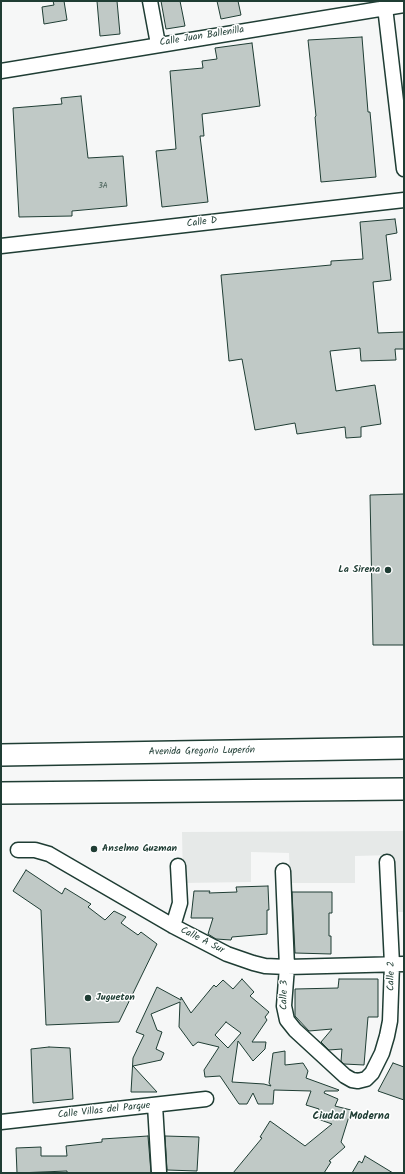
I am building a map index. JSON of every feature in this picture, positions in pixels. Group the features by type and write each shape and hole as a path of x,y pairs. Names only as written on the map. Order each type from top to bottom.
{"main road":[{"name":"Avenida Gregorio Luperón","path":"1,755 404,748"},
{"path":"1,793 404,789"}],"street":[{"path":"150,1 158,44"},
{"path":"385,4 404,168"},
{"name":"Calle Juan Ballenilla","path":"1,71 385,4 404,5"},
{"name":"Calle D","path":"1,246 404,200"},
{"name":"Calle A Sur","path":"18,850 35,850 49,854 173,926 240,960 265,966 287,967 398,964"},
{"name":"Calle 2","path":"362,1081 369,1077 372,1073 382,1052 387,1036 398,964 387,862"},
{"path":"173,926 180,903 178,866"},
{"name":"Calle 3","path":"283,870 287,967 284,1006 287,1020 294,1030 345,1076 352,1080 362,1081"},
{"name":"Calle Villas del Parque","path":"1,1122 206,1100"},
{"path":"155,1105 158,1172"}],"shaded area":[{"path":"404,831 404,912 397,912 392,855 355,856 355,883 290,883 289,853 251,852 251,882 183,883 182,832"}],"building":[{"path":"53,1 64,1 67,20 44,24 42,7 54,5"},
{"path":"97,1 117,1 120,34 100,36"},
{"path":"161,1 180,1 185,26 166,29"},
{"path":"217,1 238,1 241,15 221,19"},
{"path":"362,37 368,112 370,112 376,177 321,182 308,40"},
{"path":"252,43 260,106 202,114 204,136 200,136 208,202 162,207 156,151 176,149 170,71 203,68 202,61 217,59 215,48"},
{"path":"81,96 88,158 123,156 127,206 72,211 72,216 19,217 13,108 62,104 61,98"},
{"path":"395,219 397,233 386,235 391,280 373,282 378,333 404,332 404,349 395,349 396,360 361,361 360,348 330,351 336,391 375,385 381,424 361,427 361,437 346,438 345,427 297,434 295,423 255,430 242,359 229,361 221,275 331,265 331,261 363,259 360,222"},
{"name":"La Sirena","path":"404,494 404,645 373,645 370,495"},
{"path":"26,870 62,894 65,888 91,904 88,907 105,920 114,911 126,917 121,923 138,935 141,932 157,944 119,1022 46,1025 41,910 13,891"},
{"path":"268,886 269,910 267,910 267,934 232,937 231,940 216,939 208,934 213,918 191,918 194,891 210,891 209,893 237,892 236,887"},
{"path":"292,892 332,892 332,913 329,913 331,954 295,953"},
{"path":"242,979 254,992 250,996 269,1012 265,1017 267,1020 252,1042 266,1042 265,1049 253,1061 238,1041 232,1082 264,1084 271,1086 269,1083 273,1053 285,1051 285,1065 303,1063 308,1071 306,1078 339,1090 325,1091 324,1093 338,1099 335,1106 351,1110 341,1142 345,1147 329,1161 331,1162 324,1173 233,1173 262,1138 260,1137 270,1121 305,1146 332,1124 315,1118 319,1109 306,1105 311,1091 274,1090 273,1104 258,1104 253,1093 247,1104 239,1104 220,1076 205,1077 204,1070 219,1047 198,1042 193,1046 179,1027 180,1002 151,1014 157,1030 162,1032 156,1049 164,1053 161,1060 133,1066 157,1092 131,1092 133,1058 144,1035 136,1032 157,987 181,1000 181,997 191,1013 214,985 216,987 223,980 233,989","holes":["226,1022 241,1033 228,1048 215,1035"]},
{"path":"339,979 378,979 378,1017 368,1017 364,1065 344,1064 341,1061 342,1049 329,1050 321,1042 332,1029 309,1031 295,1016 295,989 338,988"},
{"path":"49,1047 70,1048 73,1099 33,1103 31,1049"},
{"path":"393,1063 404,1067 404,1100 378,1091"},
{"path":"148,1136 151,1173 67,1173 67,1171 17,1173 16,1148 41,1147 41,1156 67,1156 66,1146 102,1142 102,1139"},
{"path":"165,1136 199,1137 197,1171 167,1170"},
{"path":"365,1156 393,1173 352,1173 359,1161 362,1163"}],"place":[{"name":"La Sirena","path":"388,570"},
{"name":"Anselmo Guzman","path":"94,849"},
{"name":"Jugueton","path":"88,998"}],"district":[{"name":"Ciudad Moderna","path":"351,1117"}]}
